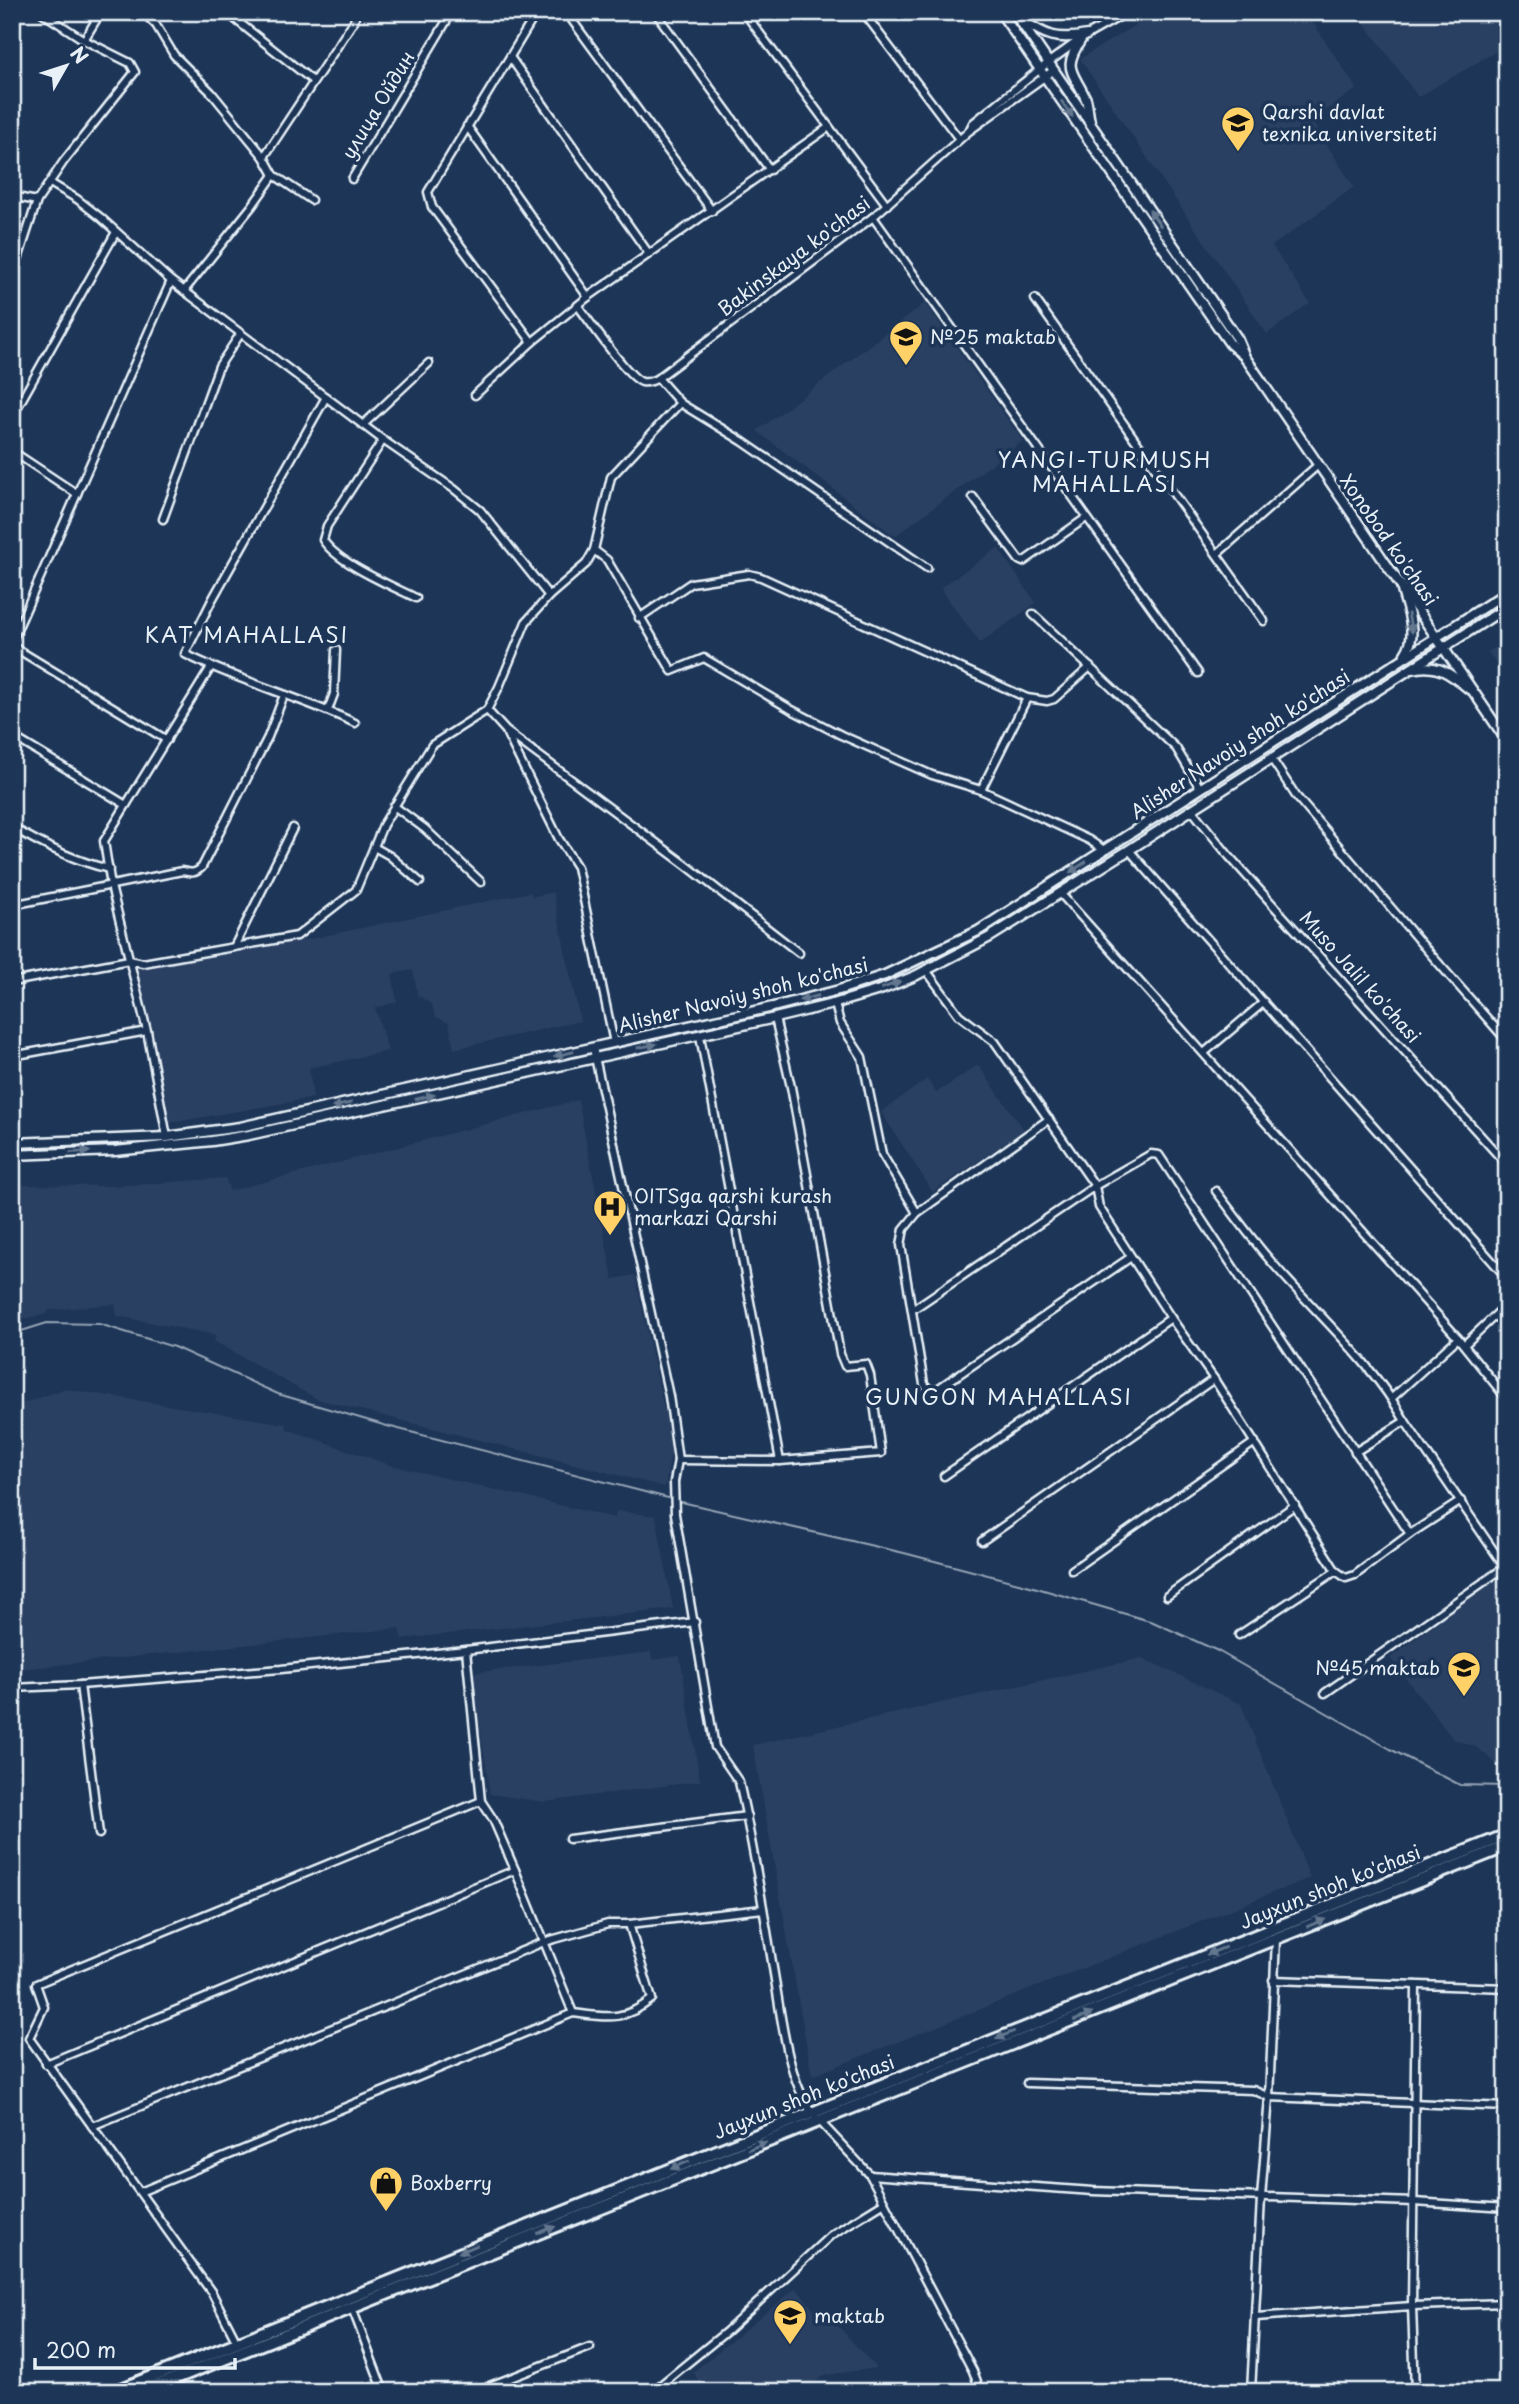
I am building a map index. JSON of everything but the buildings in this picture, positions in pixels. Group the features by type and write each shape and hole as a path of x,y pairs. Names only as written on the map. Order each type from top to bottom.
{"highway":[{"name":"Jayxun shoh ko'chasi","path":"141,2392 164,2388 352,2308 1507,1835"},
{"name":"Jayxun shoh ko'chasi","path":"114,2392 546,2217 817,2117 1276,1939 1507,1846"}],"main road":[{"name":"Xonobod ko'chasi","path":"1000,12 1230,344 1245,357"},
{"name":"Xonobod ko'chasi","path":"1016,14 1237,338 1245,357 1507,741"},
{"path":"1016,14 1042,33 1055,38 1085,37"},
{"path":"1085,37 1073,52 1070,66 1086,100 1090,124"},
{"path":"1400,583 1413,636 1410,646 1400,660"},
{"name":"Alisher Navoiy shoh ko'chasi","path":"12,1143 167,1137 240,1127 773,1007 886,975 978,931 1507,592"},
{"name":"Alisher Navoiy shoh ko'chasi","path":"12,1154 115,1151 212,1141 294,1126 699,1036 835,1004 883,989 990,937 1507,607"},
{"path":"1406,671 1424,666 1437,667 1451,674 1475,694"},
{"path":"1138,828 1145,839"},
{"path":"614,1043 616,1053"}],"street":[{"path":"12,278 37,201 64,161 135,72 130,63 84,40 41,12"},
{"path":"84,40 101,12"},
{"path":"143,12 156,24 174,55 211,92 264,157 274,175 311,200"},
{"path":"264,157 354,21 353,12"},
{"name":"улица Ойдин","path":"352,178 452,12"},
{"path":"526,12 536,14 428,192 432,206 532,342"},
{"path":"566,12 712,211"},
{"path":"655,12 770,170"},
{"path":"744,12 887,205"},
{"path":"863,12 959,139"},
{"name":"Bakinskaya ko'chasi","path":"969,131 973,123 1049,62 1128,12"},
{"path":"231,16 313,81"},
{"path":"510,57 649,254"},
{"name":"Bakinskaya ko'chasi","path":"659,378 873,217 959,139 1054,70"},
{"path":"467,126 589,297"},
{"path":"475,395 532,342 589,297 829,127"},
{"path":"184,291 274,175"},
{"path":"50,183 77,199 184,291 480,510 549,596"},
{"path":"12,196 37,201"},
{"path":"873,217 1198,674"},
{"path":"12,417 116,232"},
{"path":"12,641 139,348 171,281"},
{"path":"1035,299 1264,621"},
{"path":"578,306 629,372 640,382 659,378 680,403 743,441 927,568"},
{"path":"163,519 219,366 241,333"},
{"path":"364,424 429,363"},
{"path":"326,397 212,600 185,654 211,667 328,710 355,723"},
{"path":"12,982 129,960 143,962 297,936 356,890 394,806 432,745 486,710 499,687 526,622 549,596 586,564 594,550 611,477 680,403"},
{"path":"383,440 327,526 323,540 327,547 358,568 416,598"},
{"path":"12,451 77,494"},
{"path":"1217,554 1318,465"},
{"path":"973,496 1023,562 1086,518"},
{"path":"594,550 607,560 672,671 704,658 792,710 841,735 932,775 981,790 1089,840 1104,850"},
{"path":"639,618 691,583 749,574 774,582 1027,698 1047,701 1054,699 1090,667"},
{"path":"1033,614 1176,748 1200,788"},
{"path":"12,646 167,740"},
{"path":"328,710 334,694 336,650"},
{"path":"167,1137 147,1031 111,886 104,841 211,667"},
{"path":"12,905 182,871 193,873 202,867 268,737 284,695"},
{"path":"981,790 1027,698"},
{"path":"486,710 506,731 799,953"},
{"path":"506,731 559,839 577,867 614,1043"},
{"path":"12,736 126,805"},
{"path":"1271,758 1296,796 1507,1041"},
{"path":"394,806 425,830 481,882"},
{"name":"Muso Jalil ko'chasi","path":"1191,809 1229,856 1507,1165"},
{"path":"12,827 30,838 92,865 109,869"},
{"path":"234,947 293,828"},
{"path":"374,847 390,856 420,882"},
{"path":"1129,850 1507,1278"},
{"path":"1060,892 1458,1338 1507,1399"},
{"path":"926,970 958,1015 995,1042 1095,1186 1099,1207 1214,1379 1336,1571 1346,1578 1355,1575 1410,1534 1461,1501"},
{"path":"1204,1053 1264,1002"},
{"path":"835,1004 841,1023 862,1057 882,1154 917,1213"},
{"path":"678,1460 780,1461 881,1453 870,1375 866,1364 845,1366 840,1353 791,1087 775,1018"},
{"path":"12,1056 147,1031"},
{"path":"699,1036 780,1461"},
{"path":"593,1048 669,1396 678,1460 674,1482 676,1514 715,1747 739,1782 785,2037 796,2080 806,2104 870,2175 973,2371 981,2392"},
{"path":"1049,1119 917,1213 904,1229 901,1245 924,1384 930,1390 936,1390 1131,1257"},
{"path":"912,1310 1095,1186 1151,1154 1159,1154 1410,1534"},
{"path":"1216,1191 1269,1259 1337,1332 1392,1398 1506,1569 1325,1693"},
{"path":"1464,1345 1507,1304"},
{"path":"944,1476 1171,1318"},
{"path":"1392,1398 1458,1338"},
{"path":"982,1541 1214,1379"},
{"path":"1355,1452 1405,1421"},
{"path":"1072,1570 1255,1442"},
{"path":"1167,1596 1294,1505"},
{"path":"1239,1635 1336,1571"},
{"path":"12,1688 80,1685 466,1650 695,1622"},
{"path":"466,1650 481,1801 493,1819 516,1870 573,2012"},
{"path":"80,1685 99,1833"},
{"path":"238,2344 212,2293 29,2038 44,2007 36,1984 481,1801"},
{"path":"569,1839 747,1815"},
{"path":"46,2064 516,1870"},
{"path":"92,2126 544,1942 608,1924 763,1909"},
{"path":"141,2192 573,2012 613,2018 643,2006 652,1999 629,1924"},
{"path":"1251,2392 1276,1939"},
{"path":"1273,1980 1507,1987"},
{"path":"1415,2392 1412,2306 1416,1985"},
{"path":"1027,2083 1253,2090 1269,2097 1507,2107"},
{"path":"870,2175 1093,2191 1414,2202 1507,2208"},
{"path":"652,2392 727,2331 831,2235 883,2203"},
{"path":"1256,2317 1412,2306 1507,2303"},
{"path":"352,2308 384,2392"},
{"path":"474,2392 590,2347"}],"shaded area":[{"name":"Qarshi davlat texnika universiteti","path":"1156,12 1306,12 1357,89 1311,120 1354,187 1272,246 1310,303 1267,334 1080,59"},
{"path":"1350,12 1507,12 1507,45 1418,97 1361,18 1355,20"},
{"name":"№25 maktab","path":"925,303 1023,441 895,536 757,431"},
{"path":"998,548 1036,603 980,643 940,588"},
{"path":"1507,640 1507,679 1488,652"},
{"path":"531,892 532,897 553,892 580,1021 454,1049 449,1023 436,1017 432,1005 418,997 413,970 392,974 397,1002 375,1008 388,1051 309,1068 313,1098 170,1123 137,969 310,939"},
{"path":"978,1065 1024,1130 933,1192 881,1112 927,1079 936,1093"},
{"path":"578,1100 613,1279 635,1275 672,1447 665,1487 317,1399 214,1341 216,1335 117,1316 115,1304 49,1310 47,1314 12,1321 12,1185 116,1186 225,1178 230,1191"},
{"path":"65,1389 286,1424 287,1429 390,1465 614,1518 617,1511 656,1516 673,1609 402,1639 400,1628 12,1670 12,1407"},
{"name":"№45 maktab","path":"1499,1576 1507,1587 1507,1769 1503,1769 1476,1747 1453,1739 1390,1658"},
{"path":"651,1652 652,1660 680,1656 700,1781 545,1802 490,1794 472,1673"},
{"path":"1142,1658 1241,1704 1310,1878 812,2076 753,1745"},
{"name":"maktab","path":"796,2288 826,2324 832,2319 876,2368 826,2375 797,2392 707,2392 693,2372"}],"waterway":[{"path":"12,1334 47,1323 99,1324 174,1347 278,1394 387,1426 672,1499"},
{"path":"677,1501 904,1553 1153,1622 1218,1651 1392,1750 1460,1785 1507,1786"},
{"path":"1495,2392 1507,2380"}],"place":[{"name":"Qarshi davlat texnika universiteti","path":"1238,153"},
{"name":"№25 maktab","path":"906,367"},
{"name":"OITSga qarshi kurash markazi Qarshi","path":"610,1237"},
{"name":"№45 maktab","path":"1464,1698"},
{"name":"Boxberry","path":"386,2213"},
{"name":"maktab","path":"790,2346"}],"district":[{"name":"YANGI-TURMUSH MAHALLASI","path":"1105,473"},
{"name":"KAT MAHALLASI","path":"247,636"},
{"name":"GUNGON MAHALLASI","path":"999,1398"}]}
